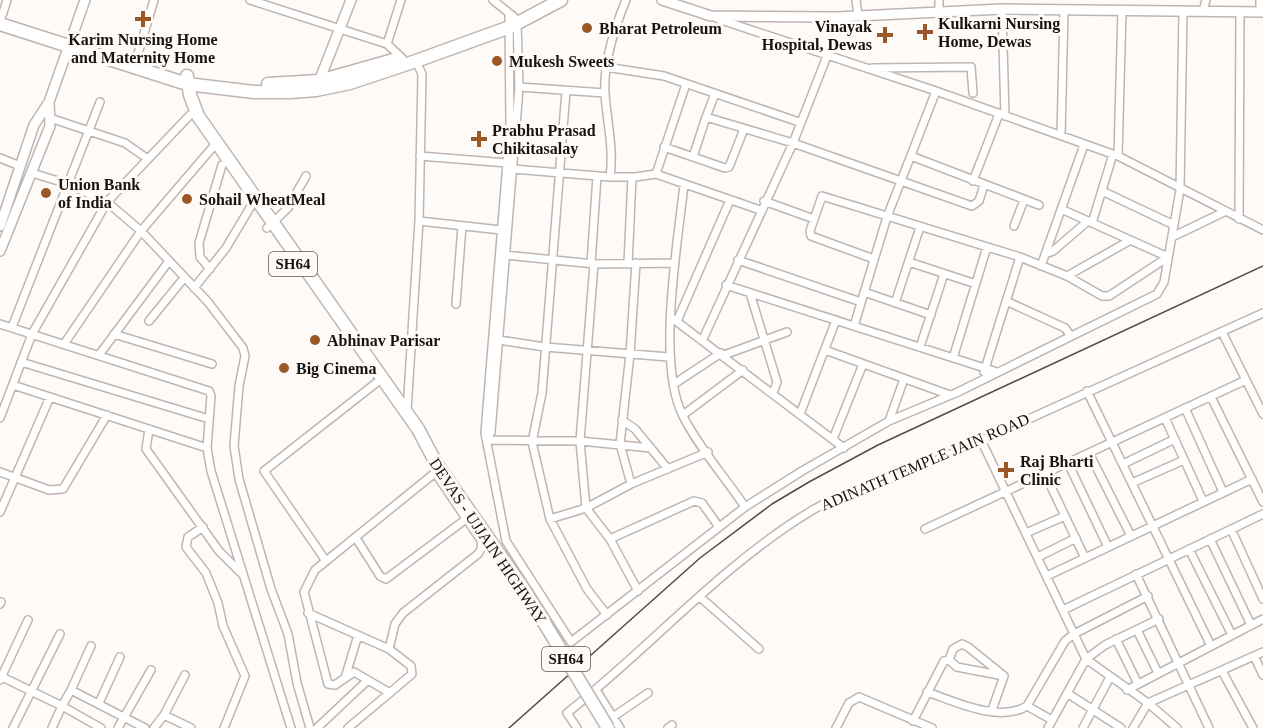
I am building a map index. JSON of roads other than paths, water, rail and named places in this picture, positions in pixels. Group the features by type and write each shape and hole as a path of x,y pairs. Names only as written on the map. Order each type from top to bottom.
{"main road":[{"path":"317,86 512,20 546,0"},
{"path":"1,19 182,78 254,92 317,86 371,77 416,62 561,0"},
{"path":"71,42 136,60 182,78"},
{"name":"DEVAS - UJJAIN HIGHWAY","path":"182,78 190,115 222,165 251,206 270,226 418,429 425,447 440,471 506,562 610,722"},
{"name":"DEVAS - UJJAIN HIGHWAY","path":"182,78 198,116 270,226 411,433 425,447"}],"street":[{"path":"1,19 7,0"},
{"path":"0,226 34,125 49,102 85,0"},
{"path":"136,60 154,0"},
{"path":"250,0 274,4 387,44 402,58"},
{"path":"317,86 351,0"},
{"path":"387,44 401,0"},
{"path":"487,440 491,432 519,87 512,20 493,0"},
{"path":"610,177 611,147 605,93 606,67 626,0"},
{"path":"662,0 936,91 1115,155 1180,190 1263,230"},
{"path":"856,0 858,16"},
{"path":"939,0 939,12"},
{"path":"1045,254 1053,251 1090,222 1115,155 1127,10 1131,0"},
{"path":"1203,11 1206,0"},
{"path":"711,16 858,16 1002,9 1261,12 1260,0"},
{"path":"972,181 1002,115 1002,9"},
{"path":"512,20 507,163 485,433 502,530 566,638 571,642 576,641 745,507 889,421 950,395 1156,294 1164,282 1180,190 1183,10"},
{"path":"1061,135 1064,11"},
{"path":"1239,219 1240,12"},
{"path":"703,339 764,201 793,143 827,56"},
{"path":"406,414 419,221 422,74 416,62"},
{"path":"606,67 664,76 799,123"},
{"path":"867,69 971,67 973,93"},
{"path":"656,174 686,84"},
{"path":"519,87 605,93"},
{"path":"566,91 542,393 532,442 550,519 587,589 607,615"},
{"path":"854,326 887,217 936,91"},
{"path":"693,157 715,94"},
{"path":"0,251 50,126 49,102"},
{"path":"12,327 100,102"},
{"path":"0,418 32,334 107,202 190,115"},
{"path":"706,117 793,143 972,206 979,201 984,185"},
{"path":"50,118 125,143 148,159"},
{"path":"664,147 729,167 744,129"},
{"path":"1041,266 1084,145"},
{"path":"64,344 141,231 212,148"},
{"path":"420,156 507,163"},
{"path":"911,156 1039,205"},
{"path":"0,158 20,166"},
{"path":"210,269 200,257 200,243 222,165"},
{"path":"513,169 610,177 656,174 760,210"},
{"path":"32,173 68,184 107,202 141,231 239,341 245,356 234,447 238,479 271,589 288,634 297,683 310,728"},
{"path":"270,226 288,208 306,176"},
{"path":"597,176 588,351 580,441 586,508 610,539 638,591"},
{"path":"631,484 620,444 630,354 632,177"},
{"path":"684,184 675,263 674,320 669,357 674,384 683,415 745,507"},
{"path":"1102,191 1174,225"},
{"path":"874,259 814,239 810,231 820,199 826,195 887,217 1020,257 1067,276 1102,296 1109,296 1168,257"},
{"path":"674,320 730,200"},
{"path":"1014,226 1024,200"},
{"path":"764,201 814,219"},
{"path":"194,288 210,269 251,206"},
{"path":"1061,209 1168,257"},
{"path":"1172,237 1224,212"},
{"path":"419,221 501,230"},
{"path":"456,304 462,226"},
{"path":"895,303 920,227"},
{"path":"1067,276 1129,241"},
{"path":"953,358 987,247"},
{"path":"505,255 592,264 675,263"},
{"path":"982,379 1020,257"},
{"path":"738,260 861,302"},
{"path":"99,355 169,261"},
{"path":"909,262 976,284"},
{"path":"920,347 944,274"},
{"path":"149,321 184,278"},
{"path":"726,285 996,372"},
{"path":"864,292 931,315"},
{"path":"750,293 777,382 773,393"},
{"path":"1006,302 1065,328 1070,335"},
{"path":"1261,314 1263,324"},
{"name":"ADINATH TEMPLE JAIN ROAD","path":"577,728 567,713 770,538 812,510 837,497 913,471 1261,314"},
{"path":"674,320 703,339 844,448"},
{"path":"800,414 836,320"},
{"path":"0,324 206,389 211,396 207,448 242,575 269,651 281,701 291,728"},
{"path":"674,384 722,354 787,332"},
{"path":"1222,332 1263,414"},
{"path":"114,334 212,364"},
{"path":"499,340 545,347 669,357"},
{"path":"825,350 950,395"},
{"path":"21,362 209,419"},
{"path":"833,439 863,364"},
{"path":"683,415 743,370"},
{"path":"889,421 904,379"},
{"path":"925,529 1246,380"},
{"path":"326,561 265,476 264,471 376,383"},
{"path":"13,385 207,448"},
{"path":"1088,391 1211,646"},
{"path":"0,512 50,397"},
{"path":"1211,397 1263,502"},
{"path":"1185,408 1223,492"},
{"path":"0,472 49,490 63,489 107,415"},
{"path":"1165,418 1203,501"},
{"path":"622,420 635,429 668,469"},
{"path":"149,429 146,449 219,551 242,575"},
{"path":"1123,464 1174,439"},
{"path":"487,440 580,441 651,448"},
{"path":"981,440 1086,659 1148,703 1177,728"},
{"path":"550,519 586,508 631,484 708,452"},
{"path":"1089,453 1131,536"},
{"path":"1132,483 1184,460"},
{"path":"1068,463 1108,547"},
{"path":"389,649 395,624 403,613 478,554 482,542 466,519 440,471 315,570 305,589 303,598 328,684 335,685 354,672 390,693"},
{"path":"1045,474 1085,558"},
{"path":"1047,576 1252,479"},
{"path":"610,539 694,501 702,503 719,527"},
{"path":"1064,610 1263,514"},
{"path":"1026,533 1065,516"},
{"path":"356,538 380,576 386,579 466,519"},
{"path":"203,527 188,537 186,547 206,573 218,603 223,626 245,676 224,728"},
{"path":"1231,529 1260,585 1263,599"},
{"path":"1038,557 1076,538"},
{"path":"1210,538 1251,625"},
{"path":"1189,549 1232,635"},
{"path":"1136,574 1209,728"},
{"path":"927,692 1008,714 1028,706 1065,641 1074,634 1148,596"},
{"path":"700,597 759,649"},
{"path":"308,613 389,649 414,669 412,674 348,728"},
{"path":"1048,728 1086,659 1116,639 1159,619"},
{"path":"1127,690 1263,619"},
{"path":"28,620 1,678 62,706 101,728"},
{"path":"1137,630 1158,674"},
{"path":"13,728 60,634"},
{"path":"345,678 358,635"},
{"path":"1116,639 1138,684"},
{"path":"949,660 953,649 962,644 1004,676"},
{"path":"52,728 92,646"},
{"path":"1132,728 1148,703 1191,686 1263,652"},
{"path":"1254,656 1263,675"},
{"path":"99,703 120,657"},
{"path":"949,660 957,667 1004,676"},
{"path":"913,721 938,670 944,661 949,660"},
{"path":"118,728 151,670"},
{"path":"1222,671 1253,728"},
{"path":"154,728 164,715 185,675"},
{"path":"992,710 1004,676"},
{"path":"1083,728 1110,677"},
{"path":"317,728 368,680"},
{"path":"71,690 145,728"},
{"path":"596,690 610,722 620,728"},
{"path":"610,722 648,693"},
{"path":"1067,693 1120,728"},
{"path":"836,728 849,703 859,697 932,728"},
{"path":"1028,706 1052,720"},
{"path":"164,715 191,728"}],"railway":[{"path":"509,728 700,558 772,504 878,445 1263,266"}],"place":[{"name":"Karim Nursing Home and Maternity Home","path":"143,19"},
{"name":"Bharat Petroleum","path":"587,28"},
{"name":"Kulkarni Nursing Home, Dewas","path":"925,32"},
{"name":"Vinayak Hospital, Dewas","path":"885,35"},
{"name":"Mukesh Sweets","path":"497,61"},
{"name":"Prabhu Prasad Chikitasalay","path":"479,139"},
{"name":"Union Bank of India","path":"46,193"},
{"name":"Sohail WheatMeal","path":"187,199"},
{"name":"Abhinav Parisar","path":"315,340"},
{"name":"Big Cinema","path":"284,368"},
{"name":"Raj Bharti Clinic","path":"1006,470"}]}
